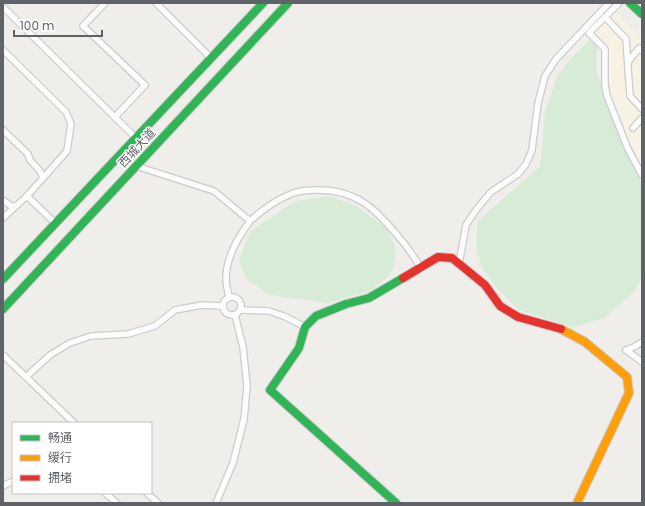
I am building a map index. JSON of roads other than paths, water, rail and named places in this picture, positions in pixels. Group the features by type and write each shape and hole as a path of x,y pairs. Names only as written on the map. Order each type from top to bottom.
{"main road":[{"name":"西城大道","path":"3,279 263,3"},
{"name":"西城大道","path":"3,309 288,3"},
{"path":"630,3 642,14"},
{"path":"396,503 270,390 299,348 305,327 316,316 346,304 369,298 438,257 452,258 485,286 500,306 518,317 564,330 585,342 627,377 629,394 577,503"}],"street":[{"path":"105,3 83,26 145,85 115,116"},
{"path":"156,3 211,58"},
{"path":"459,264 466,225 476,210 491,192 518,174 526,164 532,150 538,103 545,76 556,59 609,3"},
{"path":"619,3 589,33 605,47 604,76 606,91 628,149 641,171"},
{"path":"3,7 136,138"},
{"path":"605,17 626,39 630,96 642,109"},
{"path":"628,62 639,48 642,51"},
{"path":"3,50 66,112 71,124 67,151 27,196 3,218"},
{"path":"633,128 642,118"},
{"path":"3,130 28,154 30,160 40,171 43,178"},
{"path":"136,166 214,191 250,220"},
{"path":"229,298 226,278 231,255 250,220 262,210 292,193 308,190 333,190 354,197 369,206 384,218 411,251 420,267"},
{"path":"27,196 56,224"},
{"path":"3,200 10,206 16,206"},
{"path":"232,297 239,300 240,310 235,315 228,314 223,309 226,299 232,297"},
{"path":"26,377 50,355 70,343 91,336 128,334 155,326 175,310 202,305 223,306"},
{"path":"240,310 269,311 286,317 305,327"},
{"path":"216,503 233,463 244,420 247,386 243,347 235,315"},
{"path":"642,342 634,348 626,350 642,362"},
{"path":"3,355 73,422"},
{"path":"3,486 12,482"},
{"path":"106,494 117,503"},
{"path":"148,494 158,503"}]}
